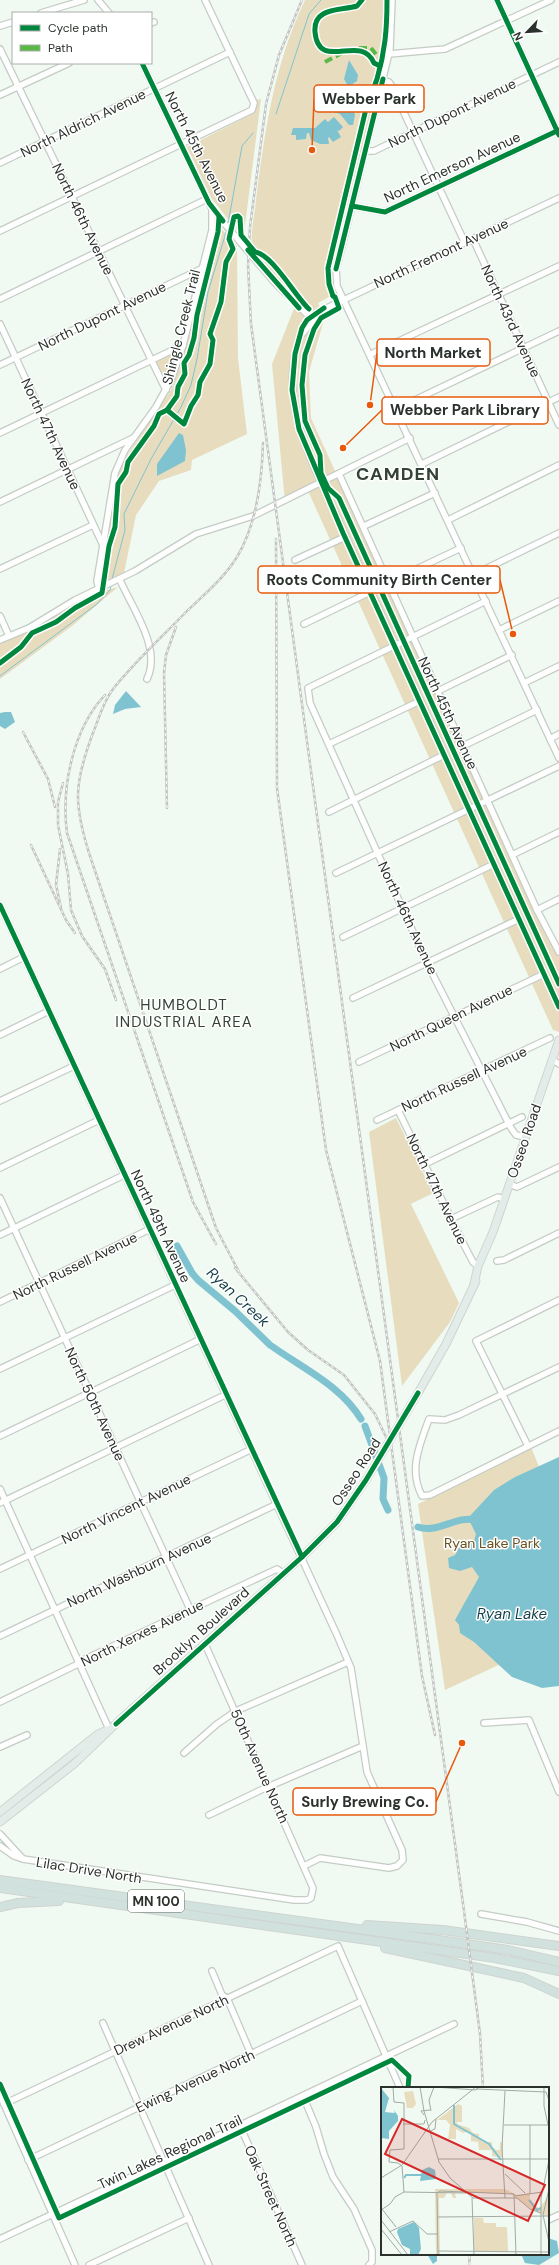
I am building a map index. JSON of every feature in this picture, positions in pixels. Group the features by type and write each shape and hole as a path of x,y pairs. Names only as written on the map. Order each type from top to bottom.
{"highway":[{"name":"MN 100","path":"0,1880 508,1950 559,1962"},
{"name":"MN 100","path":"0,1888 495,1958 559,1971"},
{"path":"0,1907 44,1900 95,1902"},
{"path":"312,1922 422,1928 559,1946"},
{"path":"362,1940 376,1946 524,1978 559,1994"}],"main road":[{"name":"Osseo Road","path":"302,1557 336,1522 366,1480 446,1344 482,1269 489,1242 525,1138 556,1062 559,1040"},
{"name":"Osseo Road","path":"474,1284 478,1266 489,1242"},
{"name":"Brooklyn Boulevard","path":"0,1822 74,1764 110,1729 302,1557"},
{"name":"Brooklyn Boulevard","path":"0,1812 98,1734 110,1729"}],"street":[{"path":"44,12 84,0"},
{"path":"98,0 108,12"},
{"path":"0,231 181,144 254,107 254,103 206,0"},
{"path":"392,0 392,41 336,269 337,286 371,354 559,758"},
{"path":"497,0 558,132"},
{"path":"389,54 445,50 551,0"},
{"path":"0,26 12,22"},
{"name":"North 46th Avenue","path":"0,49 126,305 166,390"},
{"name":"North Aldrich Avenue","path":"0,163 230,52"},
{"name":"North Dupont Avenue","path":"365,151 374,151 559,62"},
{"path":"0,95 67,64"},
{"name":"North 45th Avenue","path":"142,64 212,209 276,284 311,319"},
{"path":"383,80 389,82 464,241"},
{"name":"North Emerson Avenue","path":"352,206 385,212 558,132"},
{"name":"North Fremont Avenue","path":"311,319 324,308 464,241 473,239 559,198"},
{"path":"0,299 207,199"},
{"path":"99,589 97,581 102,543 115,473 134,438 166,390 174,374 183,345 212,230 212,209"},
{"name":"North 43rd Avenue","path":"473,239 559,425"},
{"path":"371,354 559,266"},
{"name":"North Dupont Avenue","path":"0,365 203,268"},
{"path":"311,319 302,328 293,365 293,402 299,429 345,537 559,1007"},
{"name":"North 47th Avenue","path":"0,324 102,543"},
{"path":"396,409 559,332"},
{"path":"0,433 183,345"},
{"path":"422,464 559,397"},
{"path":"0,502 134,438"},
{"path":"0,640 29,628 62,608 118,580 196,534 253,516 410,438"},
{"path":"448,520 559,465"},
{"name":"North 45th Avenue","path":"339,474 364,526 512,855 559,952"},
{"path":"364,526 435,493"},
{"path":"0,569 93,525"},
{"path":"473,575 559,533"},
{"path":"295,560 345,537"},
{"path":"389,582 461,548"},
{"path":"118,580 149,644 151,672 147,679"},
{"path":"304,624 370,592"},
{"path":"395,646 486,601"},
{"path":"500,630 559,601"},
{"path":"0,616 9,636"},
{"name":"North 46th Avenue","path":"395,646 308,688 310,703 427,963 508,1124 513,1132 525,1138"},
{"path":"438,691 512,655"},
{"path":"524,683 559,666"},
{"path":"329,744 420,701"},
{"path":"463,746 537,710"},
{"path":"550,739 559,734"},
{"path":"329,812 444,755"},
{"path":"336,873 559,766"},
{"path":"512,855 559,832"},
{"path":"343,937 494,864"},
{"path":"538,910 559,899"},
{"name":"North 49th Avenue","path":"0,905 302,1557 348,1662 367,1772 402,1850 403,1860 401,1864 389,1868 320,1858 304,1866"},
{"path":"352,998 519,919"},
{"path":"0,969 24,957"},
{"name":"North Queen Avenue","path":"359,1062 544,974"},
{"path":"0,1035 49,1011"},
{"name":"North Russell Avenue","path":"377,1120 550,1038"},
{"path":"0,1101 74,1066"},
{"name":"North 47th Avenue","path":"398,1110 473,1262 478,1266"},
{"path":"425,1164 522,1117"},
{"path":"0,1168 99,1120"},
{"path":"509,1184 517,1187 559,1167"},
{"path":"0,1235 124,1175"},
{"path":"451,1219 498,1197 504,1199"},
{"name":"North 50th Avenue","path":"0,1198 190,1608"},
{"name":"North Russell Avenue","path":"0,1302 150,1229"},
{"path":"497,1261 559,1233"},
{"path":"0,1369 175,1285"},
{"path":"528,1446 504,1393 476,1341 559,1300"},
{"path":"0,1436 201,1339"},
{"path":"559,1367 452,1418 429,1419 416,1454 416,1474 422,1496 430,1495 559,1431"},
{"path":"3,1502 226,1394"},
{"name":"North Vincent Avenue","path":"0,1569 252,1450"},
{"path":"0,1489 3,1502 30,1555 110,1729"},
{"name":"North Washburn Avenue","path":"0,1636 277,1504"},
{"name":"North Xerxes Avenue","path":"0,1702 80,1663 82,1660 190,1608 277,1569 283,1573"},
{"name":"50th Avenue North","path":"206,1644 313,1888"},
{"path":"184,1753 217,1724 236,1711 348,1662"},
{"path":"484,1723 529,1720 559,1792"},
{"path":"0,1747 27,1735"},
{"path":"209,1815 363,1746"},
{"name":"Lilac Drive North","path":"0,1834 23,1859"},
{"name":"Lilac Drive North","path":"0,1846 14,1856 23,1859 294,1900 307,1900 313,1894 313,1888"},
{"path":"481,1914 527,1922 559,1931"},
{"name":"Drew Avenue North","path":"4,2104 338,1946 362,2001"},
{"path":"212,1971 222,1995 227,1998 251,2054"},
{"path":"362,2001 400,2087"},
{"name":"Ewing Avenue North","path":"28,2160 362,2001"},
{"path":"103,2023 209,2265"},
{"path":"0,2239 164,2163 454,2024"},
{"path":"0,2095 52,2216 75,2265"},
{"path":"303,2096 316,2127 333,2177 354,2209 372,2250 371,2263"},
{"name":"Oak Street North","path":"240,2126 302,2265"},
{"path":"549,2220 559,2215"},
{"path":"89,2265 189,2218"}],"green space":[{"path":"305,0 389,0 389,39 340,236 333,271 335,294 318,303 325,316 309,372 311,418 535,911 559,957 559,1032 553,1030 308,491 285,502 272,364 297,301 256,256 253,251 252,240 263,148 272,98 278,73 294,24"},
{"path":"261,99 244,233 242,234 239,233 212,199 187,147 252,114 256,109 256,100"},
{"path":"217,224 237,246 238,358 247,434 192,460 191,470 159,481 136,515 124,573 104,581 100,579 117,478 123,461 171,390 182,361"},
{"path":"173,353 165,379 164,380 156,362"},
{"path":"118,587 72,626 0,679 0,642 34,628 96,593"},
{"path":"396,1118 433,1193 411,1204 459,1303 450,1322 402,1386 369,1132"},
{"name":"Ryan Lake","path":"531,1447 559,1516 559,1637 445,1690 418,1504"}],"water":[{"path":"349,60 358,75 357,81 351,85 350,90 344,79"},
{"path":"333,89 352,106 355,115 353,125 349,125 340,114 328,110 326,93"},
{"path":"334,117 343,127 339,131 337,130 341,137 333,142 329,137 329,144 320,144 311,140 309,133 307,133 306,139 296,140 296,135 291,135 293,128 315,128 325,119 328,122"},
{"path":"179,433 183,435 186,450 185,461 157,476 157,464"},
{"path":"126,691 141,707 125,709 113,714 115,705"},
{"path":"11,712 15,722 5,729 0,726 0,713"},
{"name":"Ryan Lake","path":"559,1457 559,1686 542,1688 512,1677 474,1642 460,1633 459,1625 455,1620 479,1577 472,1567 460,1571 449,1568 448,1558 455,1555 460,1546 470,1544 474,1541 476,1534 468,1518 494,1490 515,1477"},
{"path":"549,2238 557,2241 559,2253 539,2265 525,2263 521,2255 549,2255"},
{"path":"428,2255 437,2255 437,2261 433,2264"}],"waterway":[{"path":"276,114 309,14 321,0"},
{"path":"228,224 242,146 253,133"},
{"path":"112,579 125,530 124,514 151,459 181,407 191,385 197,359 208,292 227,229"},
{"path":"0,676 97,604 110,590 111,586"},
{"name":"Ryan Creek","path":"177,1246 192,1273 198,1280 235,1311 270,1345"},
{"name":"Ryan Creek","path":"273,1347 333,1388 353,1407 361,1419"},
{"name":"Ryan Creek","path":"365,1426 384,1478 383,1499 388,1510"},
{"name":"Ryan Creek","path":"418,1527 425,1529 440,1527 461,1520 476,1520"}],"railway":[{"path":"302,0 279,55 266,104 250,227 248,265 251,324 466,1926 480,2034 483,2087"},
{"path":"239,1272 216,1228 90,856 84,838 78,807 78,794 82,766 106,699 140,659 221,579 232,565 244,544 254,516 260,487 263,443"},
{"path":"276,539 277,788 326,1150 380,1361 422,1676 435,1735"},
{"path":"167,808 164,673 166,655 176,627"},
{"path":"105,695 94,709 77,741 68,778 66,797 67,833 193,1202 216,1244"},
{"path":"23,732 48,779 55,807"},
{"path":"63,783 58,802 58,825 68,874 71,910 82,936 105,969 116,1000"},
{"path":"31,845 66,920 75,933"},
{"path":"60,849 56,885 61,908"},
{"path":"235,1268 288,1332 308,1350 344,1375 375,1414 387,1439"},
{"path":"469,2265 470,2255"}],"marked path":[{"path":"359,48 371,48 378,57 382,58"},
{"path":"325,62 342,53"}],"cycle path":[{"path":"362,0 357,6 329,12 318,18 315,32 318,44 324,50 332,52 351,50 360,51 368,54 374,63 380,66"},
{"path":"333,296 329,284 328,268 365,113 366,102 375,84 380,69 386,31 387,0"},
{"path":"497,0 559,135"},
{"path":"142,64 209,203 223,221"},
{"path":"336,269 383,79"},
{"path":"352,206 385,212 559,130"},
{"path":"167,410 184,424 191,406 198,395 200,382 210,364 213,340 210,334 221,302 226,262 233,249 229,239 234,217 238,216 240,218 241,235 255,252 262,254 276,267 309,309"},
{"name":"Shingle Creek Trail","path":"0,663 21,647 32,633 56,622 75,608 102,593 109,546 115,527 118,484 126,472 128,462 154,426 159,414 167,410 177,396 178,387 185,374 184,363 189,355 194,338 197,315 218,232 219,217"},
{"path":"248,250 299,308"},
{"path":"333,296 335,297 339,308 321,318 314,329 305,355 302,385 305,421 320,455 321,473 328,488 339,498 559,984"},
{"path":"324,308 307,320 302,328 295,354 292,390 299,429 343,533 559,1007"},
{"path":"0,905 302,1557"},
{"path":"116,1724 302,1557 337,1522 366,1480 418,1393"},
{"name":"Twin Lakes Regional Trail","path":"0,2084 59,2218 392,2060 409,2076 408,2087"}],"place":[{"name":"Webber Park","path":"312,150"},
{"name":"North Market","path":"370,405"},
{"name":"Webber Park Library","path":"343,448"},
{"name":"Roots Community Birth Center","path":"513,634"},
{"name":"Surly Brewing Co.","path":"462,1743"}],"district":[{"name":"CAMDEN","path":"398,474"},
{"name":"HUMBOLDT INDUSTRIAL AREA","path":"184,1014"}],"park label":[{"name":"Ryan Lake Park","path":"492,1543"}]}
